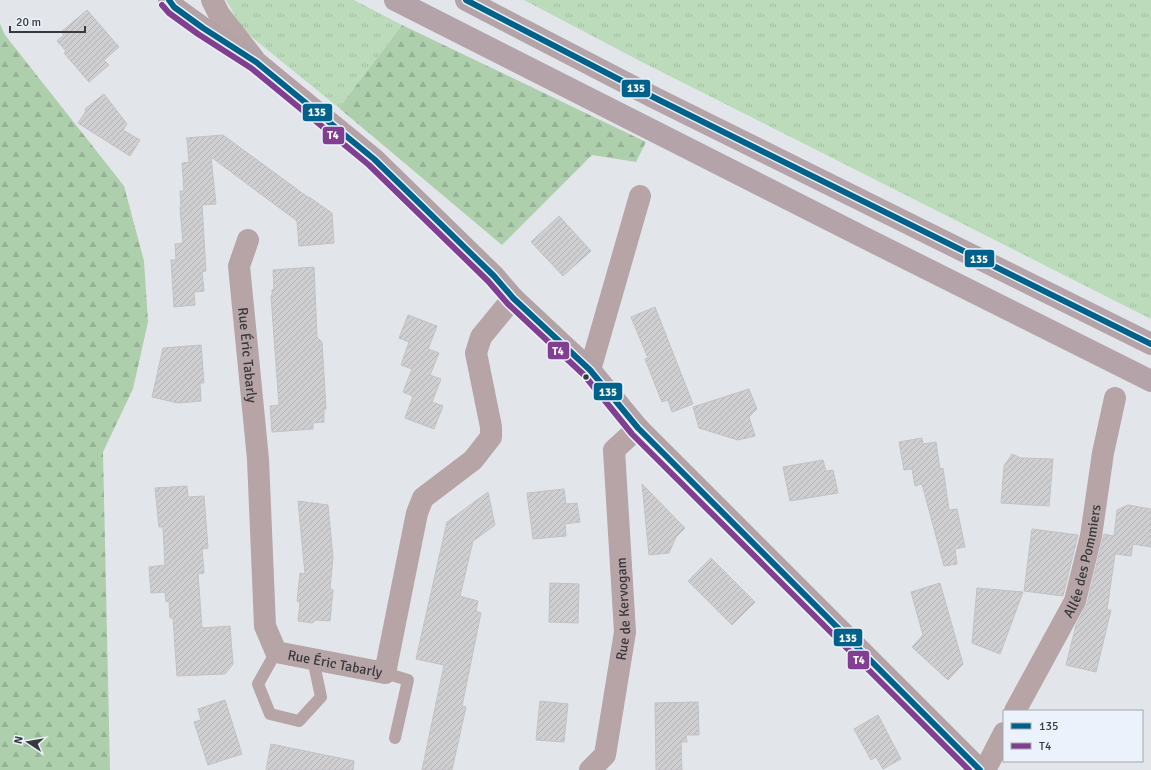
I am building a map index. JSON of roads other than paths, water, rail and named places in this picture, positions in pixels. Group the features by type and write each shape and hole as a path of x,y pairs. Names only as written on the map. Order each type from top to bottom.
{"main road":[{"path":"395,0 1151,381"},
{"path":"466,0 655,98 1151,344"}],"street":[{"path":"169,0 174,7 203,28 256,62 374,159 494,276 513,298 590,370 638,428 980,770"},
{"path":"212,0 219,14 256,62"},
{"path":"590,370 640,196"},
{"name":"Rue Éric Tabarly","path":"248,240 239,266 258,459 265,626 276,652 385,673 417,513 423,498 473,460 490,438 491,427 476,353 481,337 513,298"},
{"name":"Allée des Pommiers","path":"1016,710 1075,601 1091,536 1102,453 1114,398"},
{"name":"Rue de Kervogam","path":"590,770 604,755 625,632 614,450 638,428"},
{"path":"985,770 1003,735"}],"lane":[{"path":"276,652 258,684 270,714 299,721 322,697 313,659"},
{"path":"385,673 408,680 395,738"}]}
